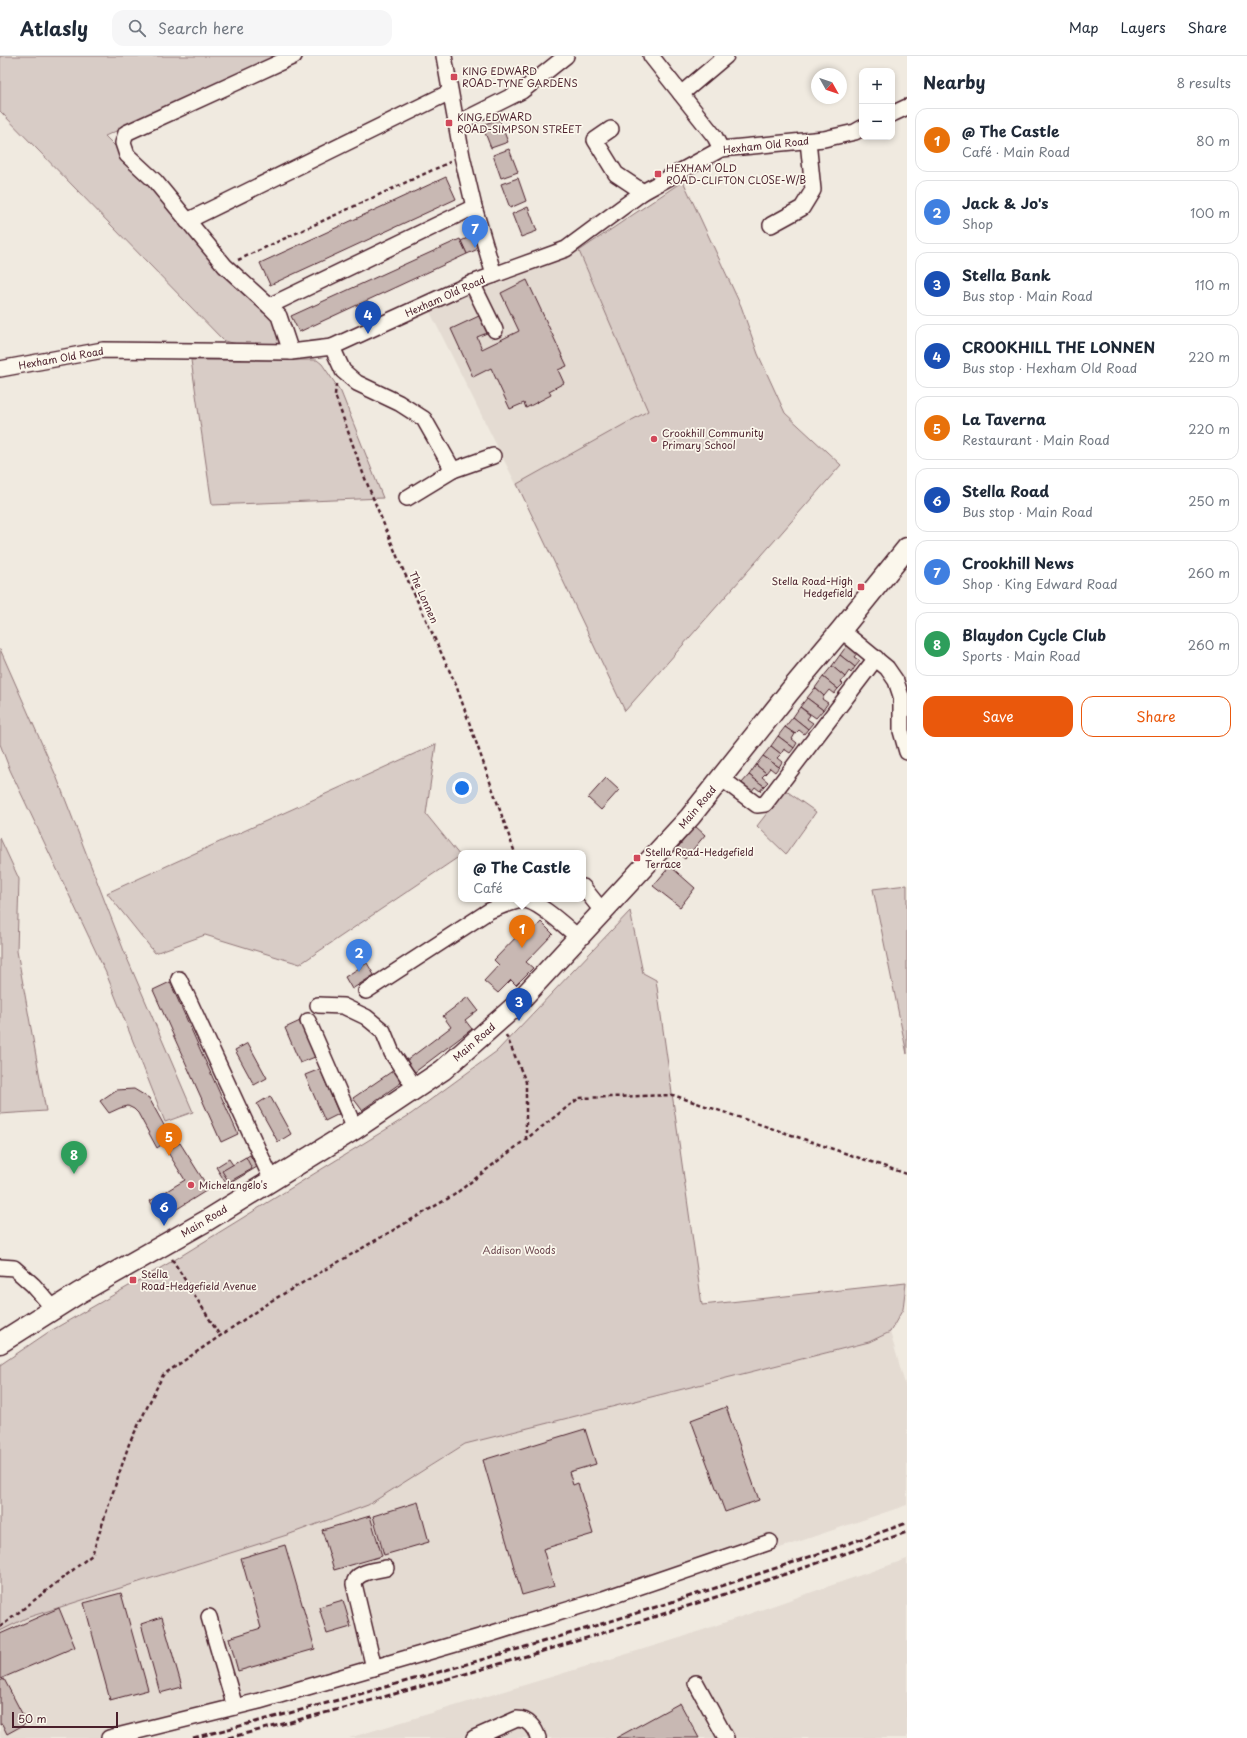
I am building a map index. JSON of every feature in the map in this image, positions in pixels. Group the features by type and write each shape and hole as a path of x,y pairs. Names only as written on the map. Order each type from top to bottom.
{"main road":[{"name":"Main Road","path":"0,1343 54,1309 164,1245 356,1129 442,1070 500,1020 603,912 690,817 790,691 907,548"}],"street":[{"path":"290,352 279,316 225,266 155,181 127,155 123,144 126,133 294,56"},
{"path":"444,56 462,156 474,207 494,275"},
{"path":"456,124 522,90 566,56"},
{"path":"651,56 715,137 721,149"},
{"path":"682,94 726,56"},
{"path":"187,221 450,92"},
{"path":"611,129 595,140 616,174 643,192"},
{"name":"Hexham Old Road","path":"0,369 103,350 290,352 332,347 472,283 566,249 643,192 721,149 824,139 859,130"},
{"path":"770,225 802,208 813,190 808,141"},
{"path":"269,306 474,207"},
{"path":"472,283 495,330"},
{"path":"332,347 343,371 357,383 399,403 424,419 453,470"},
{"path":"407,498 453,470 493,456"},
{"path":"841,630 887,668 896,681 901,696 901,731 907,752"},
{"path":"721,778 757,805 765,804 876,658"},
{"path":"586,892 603,912"},
{"path":"366,991 489,912 517,902"},
{"path":"527,902 543,909 578,938"},
{"path":"179,979 272,1180"},
{"path":"318,1005 343,1006 366,1018 383,1031 392,1053 415,1088"},
{"path":"308,1021 356,1129"},
{"path":"0,1267 14,1268 33,1285 54,1309"},
{"path":"109,1738 234,1707 374,1668 603,1600 770,1542"},
{"path":"374,1668 354,1584 355,1579 360,1574 386,1568"},
{"path":"209,1617 234,1707"},
{"path":"696,1683 726,1738"},
{"path":"474,1738 517,1719 523,1719 530,1724 538,1738"}],"path":[{"path":"225,266 462,156"},
{"name":"The Lonnen","path":"336,377 336,395 364,476 399,561 456,685 514,850"},
{"path":"500,1020 526,1082 526,1140"},
{"path":"0,1627 92,1555 129,1444 163,1375 271,1301 454,1195 579,1098 673,1095 907,1174"},
{"path":"164,1245 220,1336"}],"shaded area":[{"name":"Crookhill Community Primary School","path":"683,181 741,306 758,354 785,413 841,465 625,711 526,504 429,310 527,273 579,251"},
{"path":"890,1332 907,1391 907,1505 520,1636 139,1738 0,1738 0,1630 26,1618 290,1534 427,1469 465,1444 869,1342"},
{"path":"907,1559 907,1738 349,1738 680,1638"}],"green space":[{"path":"0,56 283,56 105,136 152,183 267,308 288,349 256,348 224,341 0,111"},
{"name":"Crookhill Community Primary School","path":"683,181 741,306 758,354 785,413 841,465 625,711 517,484 648,411 579,251"},
{"path":"191,360 317,360 322,364 341,392 383,498 212,505"},
{"path":"0,649 57,778 124,951 193,1112 165,1122 106,973 10,770 0,744"},
{"path":"436,744 426,814 458,854 458,857 300,964 205,935 155,953 107,893"},
{"path":"785,790 816,812 786,854 757,826"},
{"path":"0,838 19,879 17,951 46,1111 0,1114"},
{"path":"907,885 907,1054 873,889"},
{"name":"Addison Woods","path":"630,911 643,973 656,980 702,1305 906,1283 903,1309 890,1332 869,1342 465,1444 368,1505 290,1534 26,1618 0,1631 0,1365 47,1333 176,1259 411,1114 497,1051"}],"building":[{"path":"499,119 508,142 491,148 482,125"},
{"path":"509,149 518,172 501,178 493,155"},
{"path":"446,177 456,199 270,285 260,263"},
{"path":"518,178 526,201 510,208 501,184"},
{"path":"528,207 537,231 521,237 512,214"},
{"path":"472,236 478,249 467,254 461,241"},
{"path":"460,239 467,254 299,332 291,316"},
{"path":"527,280 567,366 558,370 564,383 549,391 551,395 526,408 524,403 510,409 491,368 473,377 451,329 479,316 487,333 477,337 482,349 519,331 501,293"},
{"path":"848,644 858,652 854,657 860,661 855,667 840,655"},
{"path":"840,655 855,667 851,673 849,671 845,677 832,666"},
{"path":"832,666 845,677 841,682 843,684 838,689 823,677"},
{"path":"823,677 838,689 834,694 829,690 824,696 815,688"},
{"path":"815,688 824,696 822,699 828,703 823,710 807,698"},
{"path":"807,698 823,710 816,718 800,707"},
{"path":"800,707 810,715 807,719 813,723 808,729 793,717"},
{"path":"793,717 808,729 804,734 799,730 795,734 785,727"},
{"path":"785,727 795,734 792,739 797,743 794,748 778,736"},
{"path":"778,736 794,748 790,753 784,749 781,754 771,746"},
{"path":"771,746 781,754 777,758 782,762 779,767 763,756"},
{"path":"763,756 779,767 775,772 770,768 766,773 756,765"},
{"path":"756,765 766,773 762,777 768,782 764,786 749,775"},
{"path":"749,775 764,786 760,791 755,787 751,792 741,784"},
{"path":"606,778 619,790 601,810 588,798"},
{"path":"695,826 705,835 685,859 675,851"},
{"path":"670,866 695,888 680,907 653,886"},
{"path":"541,922 553,934 526,962 533,968 516,985 511,980 498,993 484,981 499,965 494,960 522,931 528,936"},
{"path":"367,963 374,975 352,989 345,977"},
{"path":"170,982 238,1134 221,1142 153,990"},
{"path":"468,997 478,1010 465,1020 472,1029 415,1072 406,1061 451,1027 443,1016"},
{"path":"300,1021 315,1057 300,1063 285,1028"},
{"path":"248,1043 267,1078 254,1085 235,1050"},
{"path":"320,1069 339,1114 325,1121 305,1075"},
{"path":"394,1070 402,1082 362,1110 353,1098"},
{"path":"134,1089 149,1098 171,1138 157,1148 138,1113 134,1109 128,1106 109,1113 100,1101 116,1090"},
{"path":"270,1096 291,1134 278,1142 257,1104"},
{"name":"Michelangelo's","path":"180,1143 209,1189 161,1219 150,1201 185,1180 167,1151"},
{"path":"250,1155 257,1167 227,1185 216,1167 229,1159 233,1165"},
{"path":"246,1157 252,1169 229,1182 222,1171"},
{"path":"726,1407 759,1500 725,1512 691,1420"},
{"path":"585,1429 596,1464 569,1472 573,1485 578,1483 593,1534 543,1549 554,1586 522,1595 483,1460"},
{"path":"418,1502 429,1542 384,1555 373,1516"},
{"path":"370,1516 382,1556 334,1570 322,1530"},
{"path":"285,1545 315,1649 238,1671 229,1638 261,1628 241,1558"},
{"path":"121,1593 148,1690 110,1700 84,1603"},
{"path":"343,1600 351,1627 327,1634 319,1607"},
{"path":"59,1608 75,1647 0,1679 0,1634"},
{"path":"162,1617 182,1687 160,1693 141,1624"},
{"path":"4,1679 27,1723 7,1734 2,1724 0,1725 0,1681"},
{"path":"680,1703 699,1738 616,1738"}],"railway":[{"path":"193,1738 283,1715 553,1639 731,1583 907,1523"},
{"path":"228,1738 314,1716 570,1643 655,1617 907,1532"}],"place":[{"name":"KING EDWARD ROAD-TYNE GARDENS","path":"454,77"},
{"name":"KING EDWARD ROAD-SIMPSON STREET","path":"449,123"},
{"name":"HEXHAM OLD ROAD-CLIFTON CLOSE-W/B","path":"658,174"},
{"name":"Crookhill News","path":"475,248"},
{"name":"CROOKHILL THE LONNEN","path":"368,334"},
{"name":"Crookhill Community Primary School","path":"654,439"},
{"name":"Stella Road-High Hedgefield","path":"861,587"},
{"name":"Stella Road-Hedgefield Terrace","path":"637,858"},
{"name":"@ The Castle","path":"522,948"},
{"name":"Jack & Jo's","path":"359,972"},
{"name":"Stella Bank","path":"519,1021"},
{"name":"La Taverna","path":"169,1156"},
{"name":"Blaydon Cycle Club","path":"74,1174"},
{"name":"Michelangelo's","path":"191,1185"},
{"name":"Stella Road","path":"164,1226"},
{"name":"Stella Road-Hedgefield Avenue","path":"133,1280"}]}
